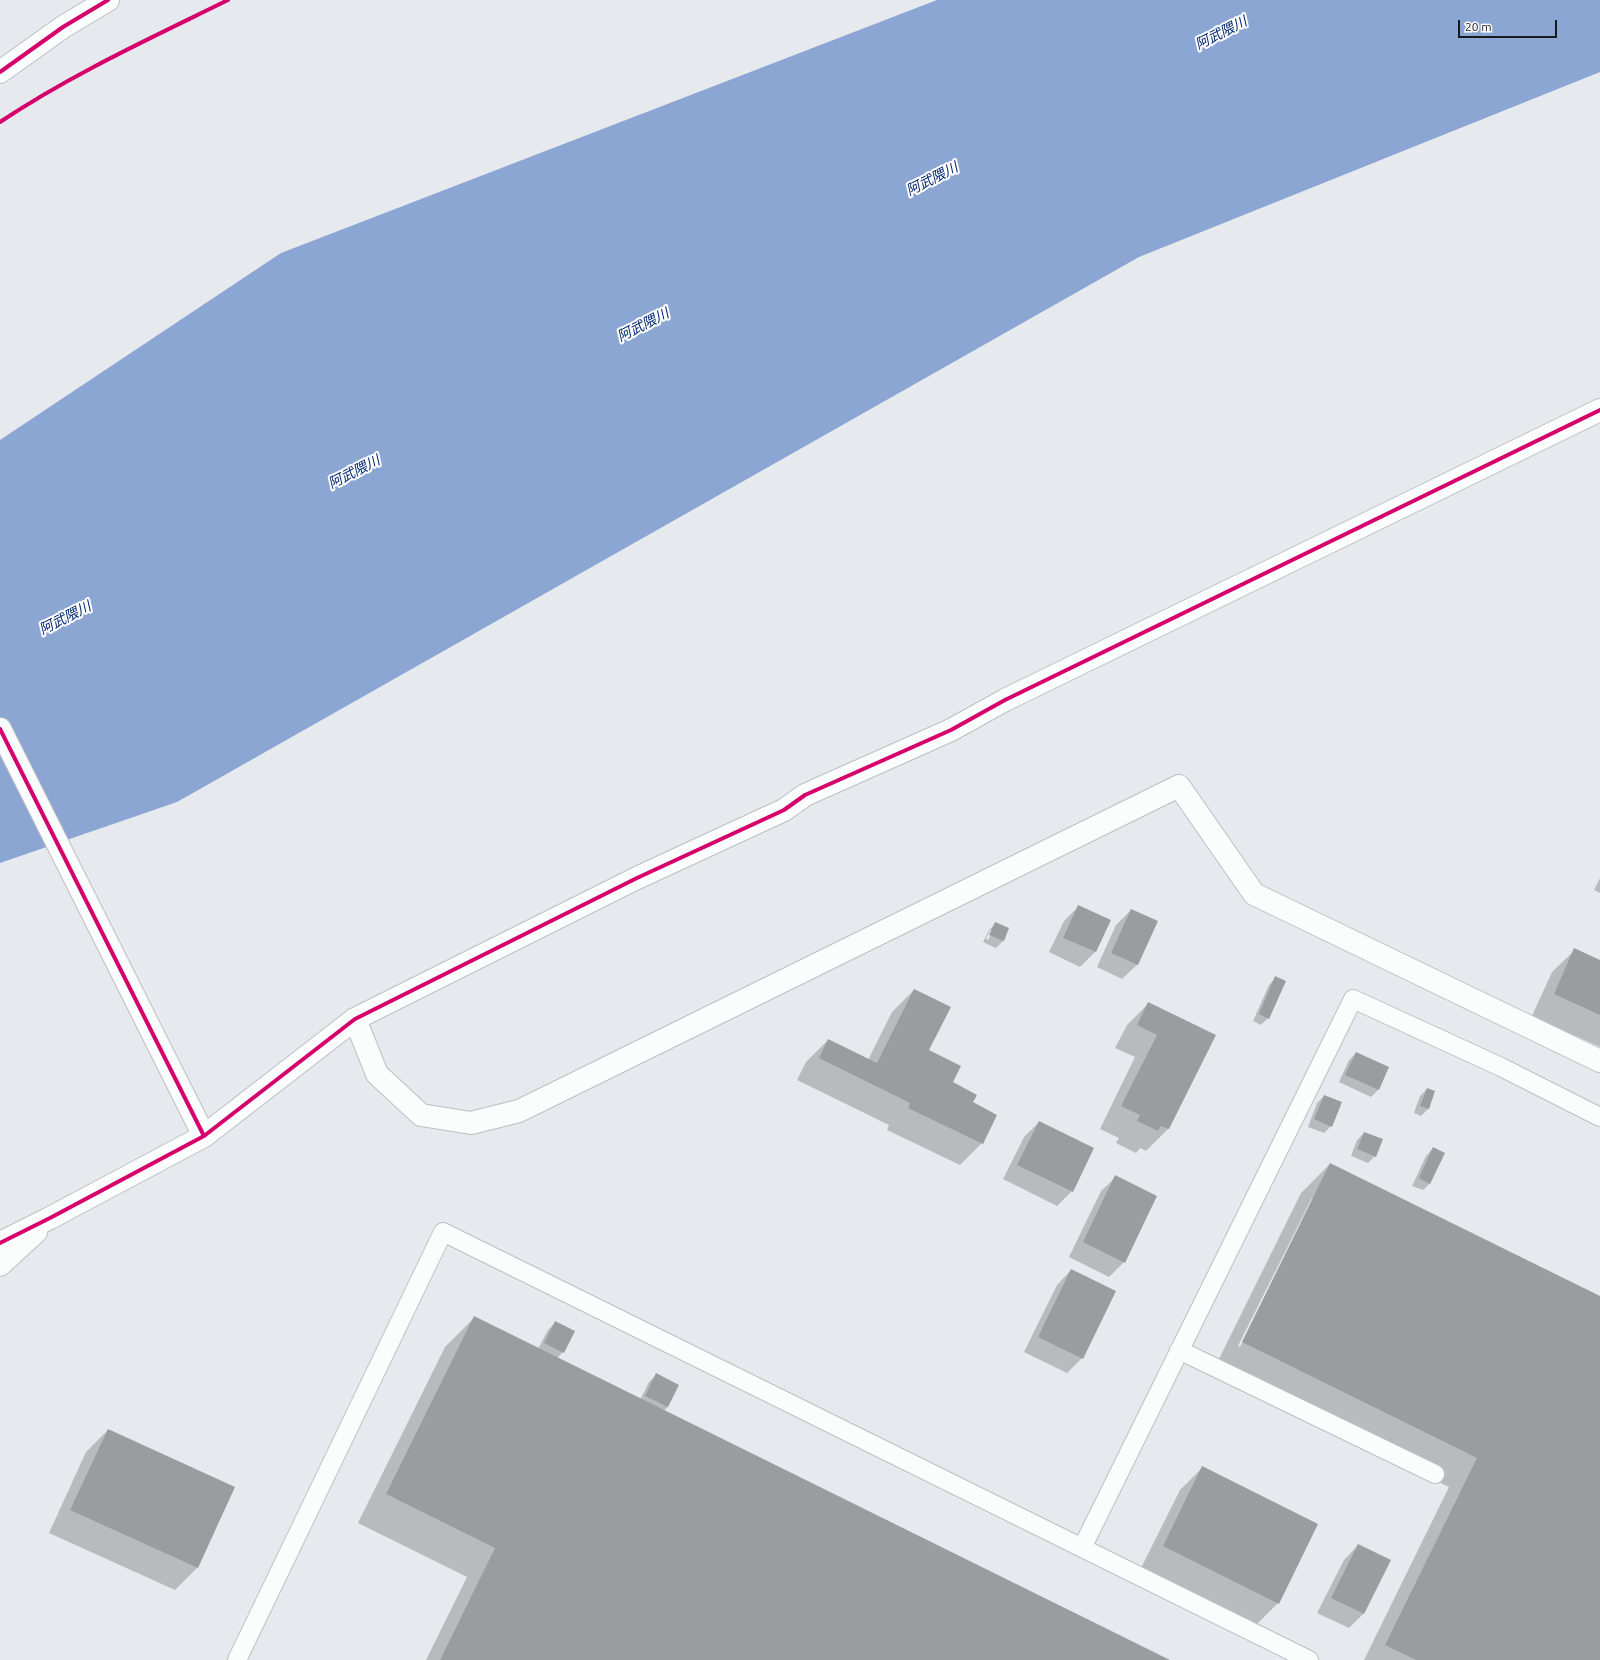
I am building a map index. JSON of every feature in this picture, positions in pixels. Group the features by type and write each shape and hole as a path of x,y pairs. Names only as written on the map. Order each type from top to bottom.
{"street":[{"path":"0,72 63,27 108,0"},
{"path":"0,1243 204,1136 355,1019 637,878 784,810 805,795 951,730 1004,700 1600,410"},
{"path":"0,729 204,1136"},
{"path":"355,1019 377,1074 421,1114 471,1123 519,1111 1179,786 1254,894 1600,1061"},
{"path":"0,1265 50,1218"}],"lane":[{"path":"1082,1548 1353,999 1501,1067 1600,1117"},
{"path":"237,1660 443,1232 1310,1660"},
{"path":"1179,1350 1435,1474"}],"water":[{"name":"阿武隈川","path":"937,0 1600,0 1600,72 1139,257 177,802 0,863 0,440 281,253"}],"building":[{"path":"1078,905 1111,920 1096,952 1063,938"},
{"path":"1131,909 1158,921 1138,965 1111,953"},
{"path":"995,922 1009,928 1004,941 989,935"},
{"path":"1574,948 1600,960 1600,1015 1554,994"},
{"path":"1275,976 1286,981 1269,1019 1259,1014"},
{"path":"914,989 951,1007 929,1050 961,1066 953,1082 977,1095 973,1102 997,1115 983,1144 908,1108 910,1103 819,1058 828,1039 877,1063"},
{"path":"1148,1002 1216,1035 1169,1129 1161,1126 1158,1131 1137,1121 1140,1115 1121,1106 1157,1035 1137,1025"},
{"path":"1356,1052 1389,1067 1379,1090 1345,1075"},
{"path":"1427,1088 1435,1091 1429,1109 1420,1106"},
{"path":"1324,1095 1342,1102 1332,1127 1314,1119"},
{"path":"1039,1121 1094,1148 1073,1192 1017,1165"},
{"path":"1364,1132 1383,1139 1376,1157 1357,1149"},
{"path":"1433,1147 1445,1153 1430,1184 1419,1178"},
{"path":"1330,1163 1600,1296 1600,1660 1416,1660 1385,1645 1477,1458 1242,1342"},
{"path":"1115,1175 1157,1196 1125,1263 1083,1242"},
{"path":"1071,1269 1116,1291 1083,1359 1038,1337"},
{"path":"474,1316 1170,1660 440,1660 495,1548 386,1494"},
{"path":"555,1321 575,1331 564,1353 544,1343"},
{"path":"656,1373 679,1385 668,1407 645,1396"},
{"path":"108,1429 235,1487 198,1568 70,1510"},
{"path":"1202,1466 1318,1524 1279,1604 1163,1546"},
{"path":"1358,1544 1391,1560 1364,1614 1331,1598"}],"cycle path":[{"path":"0,72 63,27 108,0"},
{"path":"0,122 83,72 228,0"},
{"path":"0,1243 204,1136 355,1019 637,878 784,810 805,795 951,730 1005,700 1600,410"},
{"path":"0,729 204,1136"}]}
